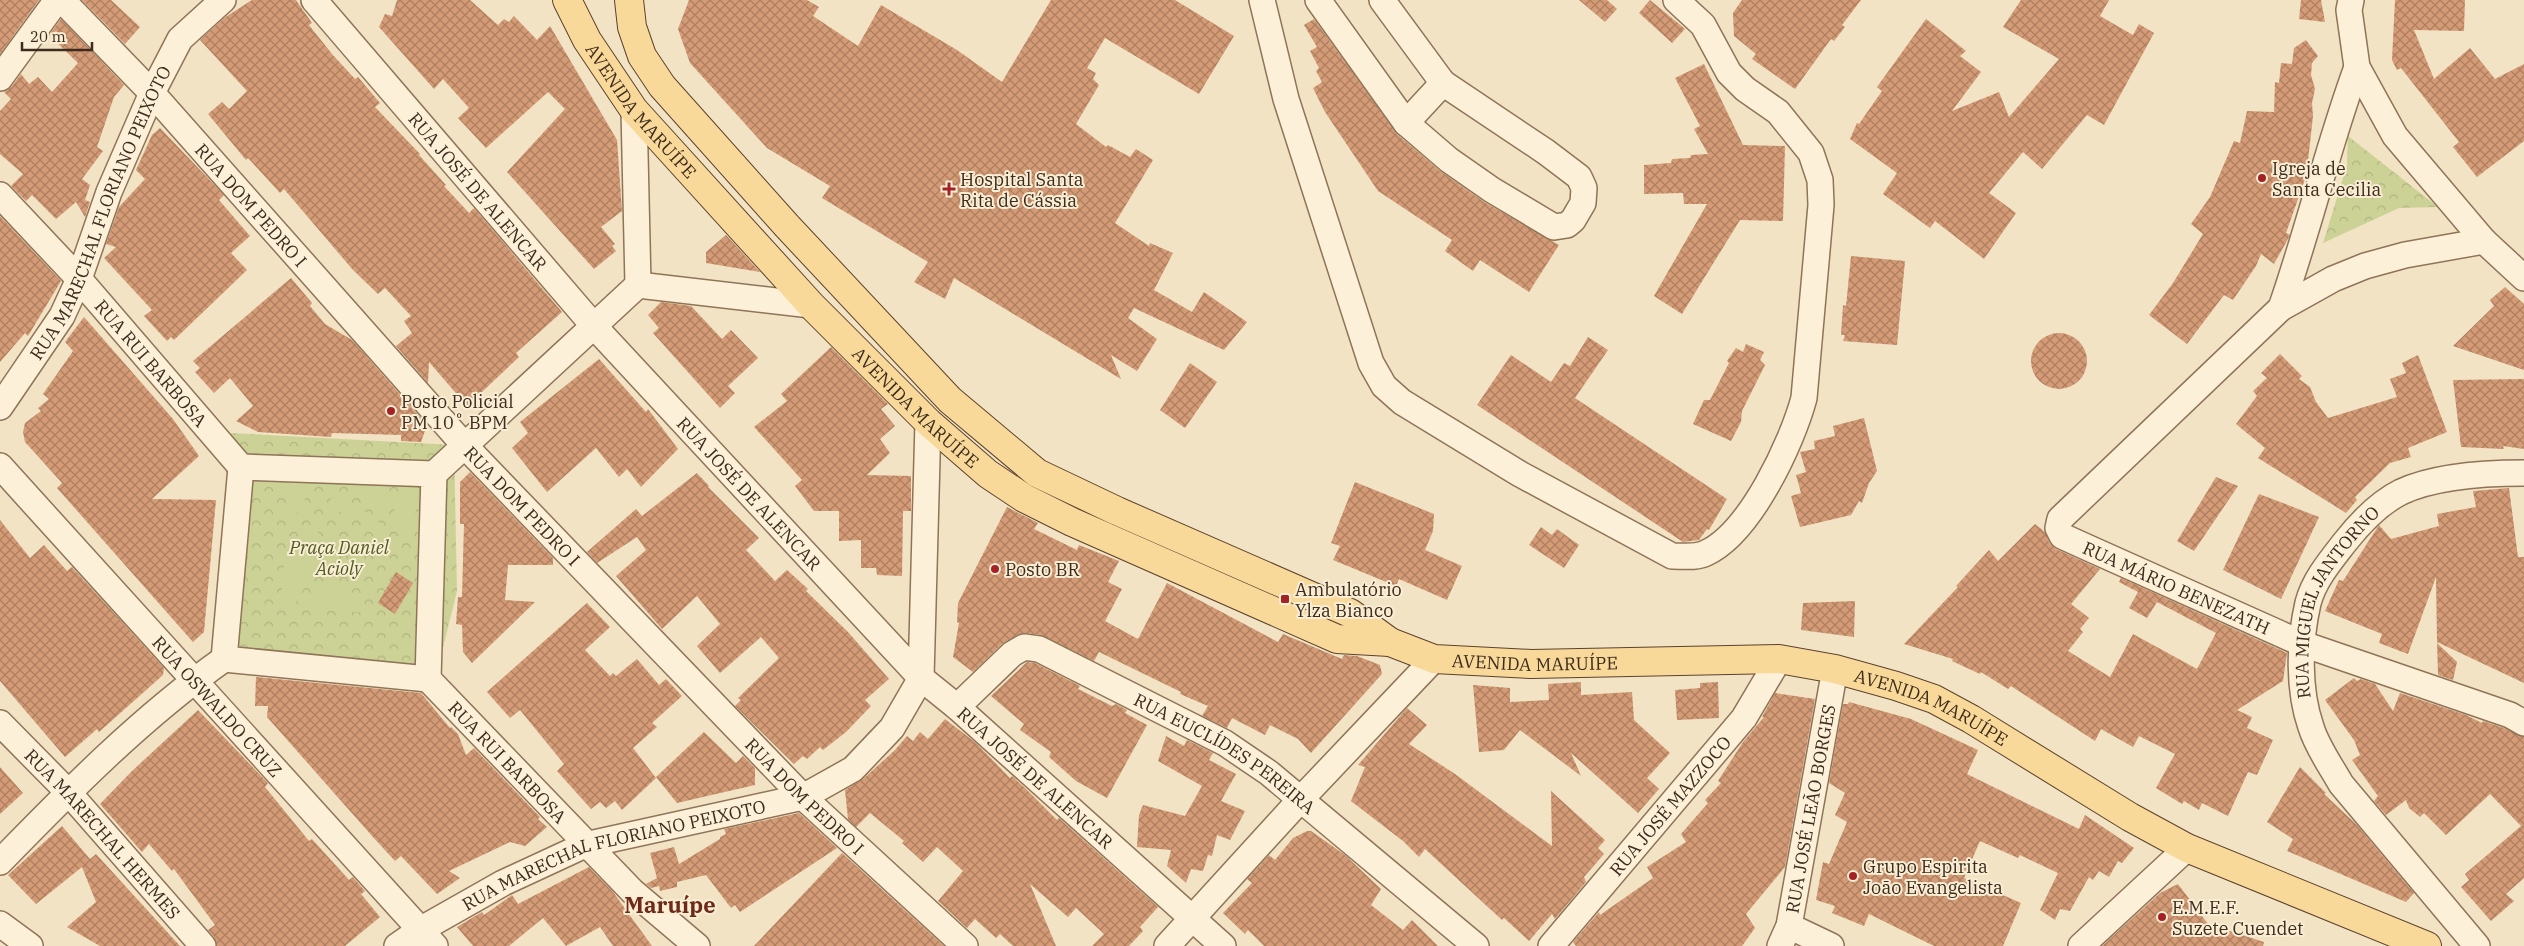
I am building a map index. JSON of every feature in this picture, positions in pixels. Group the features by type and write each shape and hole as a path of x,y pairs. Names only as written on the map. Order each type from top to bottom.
{"main road":[{"name":"AVENIDA MARUÍPE","path":"567,0 587,40 634,110 811,305 928,422 988,474 1024,498 1072,522 1337,639 1390,642"},
{"name":"AVENIDA MARUÍPE","path":"629,0 632,28 642,56 662,86 793,233 916,365 950,400 1037,473 1117,511 1350,613 1390,642 1434,659 1567,664 1779,659 1835,669 1934,699 2022,749 2130,818 2187,848 2428,946"}],"street":[{"path":"0,78 57,0"},
{"name":"RUA DOM PEDRO I","path":"62,0 152,93 465,446 803,797 965,946"},
{"name":"RUA MARECHAL FLORIANO PEIXOTO","path":"0,407 62,316 80,279 109,192 152,93 180,39 223,0"},
{"name":"RUA JOSÉ DE ALENCAR","path":"314,0 593,325 921,678 957,707 1223,946"},
{"path":"1262,0 1286,99 1317,198 1372,362 1384,386 1402,402 1544,488 1672,556 1690,557 1705,554 1724,542 1740,525 1752,510 1797,424 1804,398 1821,205 1820,180 1811,153 1778,112 1745,89 1729,73 1703,24 1676,0"},
{"path":"1318,0 1406,123 1450,160 1492,190 1554,226 1567,225 1573,220 1583,202 1584,188 1579,177 1546,152 1444,83 1382,0"},
{"path":"2351,0 2350,10 2356,67 2395,136 2484,241 2524,278"},
{"path":"2281,308 2302,248 2338,116 2356,67"},
{"path":"1406,123 1444,83"},
{"path":"634,110 638,285"},
{"name":"RUA RUI BARBOSA","path":"0,195 80,279 241,467"},
{"path":"2281,308 2333,279 2366,266 2405,255 2484,241"},
{"path":"224,659 241,467 434,474 638,285 811,305"},
{"name":"RUA MÁRIO BENEZATH","path":"2281,308 2060,519 2058,528 2062,536 2304,644 2510,715 2524,723"},
{"name":"RUA MARECHAL FLORIANO PEIXOTO","path":"397,946 428,938 503,883 585,844 803,797 853,769 892,728 921,678 928,422"},
{"name":"RUA OSWALDO CRUZ","path":"0,466 428,938"},
{"name":"RUA MIGUEL JANTORNO","path":"2476,946 2341,784 2326,759 2311,727 2302,683 2308,602 2325,568 2351,534 2378,506 2401,492 2433,481 2524,473"},
{"path":"0,862 68,792 193,681 224,659 428,679 434,474"},
{"name":"RUA EUCLÍDES PEREIRA","path":"957,707 1012,654 1024,647 1039,649 1224,743 1269,773 1476,946"},
{"path":"1167,946 1301,799 1434,659"},
{"name":"RUA JOSÉ MAZZOCO","path":"1551,946 1744,718 1779,659"},
{"name":"RUA JOSÉ LEÃO BORGES","path":"1784,936 1835,669"},
{"name":"RUA RUI BARBOSA","path":"428,679 632,891 696,946"},
{"name":"RUA MARECHAL HERMES","path":"0,723 68,792 203,946"},
{"path":"2081,946 2187,848"},
{"path":"0,924 30,946"},
{"path":"1784,936 1831,946"}],"green space":[{"path":"2348,136 2438,207 2399,208 2323,243 2347,165"},
{"name":"Praça Daniel Acioly","path":"231,433 454,445 457,591 434,684 212,663"},
{"path":"290,476 311,477 307,494 294,519 287,520"},
{"path":"348,480 391,481 387,502 379,507 369,504 356,493"},
{"path":"418,480 415,522 410,527 402,526 394,510 401,485"},
{"path":"331,498 353,506 369,515 385,531 343,514 330,502"},
{"path":"314,532 318,532 318,544 311,573 292,609 280,609 285,553"},
{"path":"329,584 336,591 353,596 362,607 361,612 311,610 310,606 314,594"}],"building":[{"path":"0,0 39,0 0,54"},
{"path":"82,0 111,0 140,27 125,44"},
{"path":"252,0 296,0 312,23 309,25 332,54 355,79 358,77 380,103 375,107 420,154 446,185 444,186 469,213 474,208 562,312 516,353 519,357 467,406 429,362 428,383 396,346 412,333 404,321 411,316 385,288 378,294 353,270 284,189 280,193 248,158 246,160 208,114 222,102 229,109 247,91 200,40 224,18"},
{"path":"397,0 470,0 498,25 504,19 509,22 514,16 537,40 550,26 617,140 622,211 601,227 615,244 612,246 616,251 594,269 507,172 565,109 548,92 486,148 458,118 469,108 443,79 434,89 379,27 385,14 392,16"},
{"name":"Hospital Santa Rita de Cássia","path":"689,0 807,0 819,7 813,16 858,46 881,5 957,50 1002,82 1051,0 1175,0 1234,36 1199,94 1105,38 1087,68 1096,73 1093,79 1099,85 1076,124 1106,147 1108,145 1130,157 1136,149 1153,160 1115,223 1149,246 1150,243 1173,253 1154,290 1192,312 1204,292 1247,322 1224,350 1134,308 1128,318 1157,339 1137,371 1111,355 1121,379 954,278 945,299 914,282 928,262 822,198 830,186 767,148 690,63 678,29"},
{"path":"1579,0 1607,0 1617,9 1605,22"},
{"path":"1650,0 1685,29 1672,43 1639,13"},
{"path":"1742,0 1861,0 1842,25 1845,27 1834,41 1831,39 1795,89 1752,59 1756,54 1734,36 1733,13"},
{"path":"2021,0 2109,0 2100,16 2133,35 2139,24 2154,33 2104,125 2087,115 2042,169 2023,152 1989,193 2016,213 1984,259 1935,221 1930,228 1883,194 1897,173 1850,139 1857,123 1859,124 1882,91 1877,87 1926,19 1966,51 1960,56 1981,72 1952,111 1999,92 2009,117 2059,59 2003,27"},
{"path":"2301,0 2321,0 2325,22 2299,19"},
{"path":"2395,0 2465,0 2464,31 2414,30 2434,79 2470,48 2495,79 2524,64 2524,141 2477,177 2453,147 2459,142 2401,68 2397,70 2392,60"},
{"path":"61,19 124,85 114,97 97,147 103,151 82,179 90,185 85,200 90,202 85,217 76,202 56,219 32,195 26,201 11,186 23,174 0,154 0,111 11,99 4,92 12,86 21,74 29,84 38,77 52,92 78,63 49,35"},
{"path":"1314,19 1397,134 1440,171 1484,202 1559,245 1529,292 1480,260 1473,271 1445,251 1452,240 1378,191 1325,112 1313,88 1322,82 1316,71 1319,68 1310,51 1317,47 1304,25"},
{"path":"2306,40 2318,56 2312,63 2311,75 2315,89 2312,103 2313,116 2308,161 2311,162 2286,233 2290,235 2274,264 2261,254 2256,266 2233,300 2224,295 2187,344 2149,315 2173,283 2203,234 2191,224 2210,197 2234,141 2240,143 2247,111 2274,112 2275,82 2279,83 2281,63 2292,64 2294,48"},
{"path":"1704,64 1743,145 1785,146 1783,221 1740,220 1682,314 1654,296 1707,204 1684,204 1683,193 1644,194 1644,165 1671,163 1672,159 1708,154 1694,129 1700,126 1675,78"},
{"path":"160,128 224,195 219,200 250,236 231,253 247,270 174,340 171,337 167,341 144,316 152,310 104,258 116,247 106,244 119,207 145,179 136,170 152,135"},
{"path":"0,216 61,281 28,336 25,333 0,362"},
{"path":"726,235 760,272 706,263 706,252"},
{"path":"1851,256 1905,261 1897,345 1843,341 1845,335 1841,335 1843,305 1846,306"},
{"path":"291,278 312,303 310,306 325,324 352,340 427,425 421,442 401,441 401,435 332,433 331,437 258,432 236,421 253,406 230,378 214,393 195,372 200,368 193,361"},
{"path":"2505,287 2524,304 2524,370 2453,346 2494,306 2490,300"},
{"path":"661,302 691,306 722,339 731,330 758,358 728,386 735,393 720,408 653,333 659,328 648,315"},
{"path":"84,317 173,419 199,456 152,499 216,500 204,632 193,642 57,488 62,483 25,442 23,432 25,423 41,411 38,408 49,399 43,394 73,351 65,342"},
{"path":"2059,333 2070,335 2079,341 2085,350 2087,361 2085,372 2079,381 2070,387 2059,389 2048,387 2039,381 2033,372 2031,361 2033,350 2039,341 2048,335"},
{"path":"1588,337 1608,350 1575,398 1727,499 1709,530 1707,529 1699,540 1683,542 1477,405 1511,355 1551,382 1564,363 1570,366"},
{"path":"1746,344 1764,352 1760,360 1765,365 1742,411 1741,422 1731,441 1693,424 1704,400 1710,400 1729,363 1727,361 1736,348 1743,352"},
{"path":"831,347 888,404 881,409 895,426 880,439 890,453 867,475 911,476 911,511 903,511 902,576 877,575 876,568 861,568 861,540 839,541 839,511 814,511 795,486 802,480 754,427 787,401 781,394"},
{"path":"2280,354 2302,376 2299,379 2310,387 2316,402 2328,418 2397,397 2390,379 2406,373 2402,363 2418,355 2447,432 2408,448 2411,457 2390,463 2355,497 2357,500 2346,513 2258,458 2265,448 2236,424 2257,396 2253,391 2267,378 2261,373"},
{"path":"599,359 646,412 648,409 678,449 641,487 627,469 619,477 596,448 547,492 512,448 528,433 520,422"},
{"path":"1190,363 1217,382 1185,428 1160,410"},
{"path":"2524,379 2524,449 2503,446 2504,449 2461,447 2453,380"},
{"path":"1864,418 1877,471 1869,483 1862,503 1859,501 1851,515 1800,527 1791,496 1801,493 1796,475 1806,472 1800,452 1815,449 1814,441 1835,436 1833,426"},
{"path":"470,472 553,558 553,565 508,565 505,600 535,602 472,663 463,652 462,625 456,624 458,597 462,597 464,524 460,524 460,482"},
{"path":"697,473 708,487 759,538 746,550 775,581 787,570 808,589 806,591 848,632 889,679 865,700 871,706 846,732 823,750 820,747 807,759 803,756 794,764 735,706 741,700 738,698 779,658 761,637 720,673 697,646 720,624 697,596 662,629 616,576 646,550 637,537 597,563 587,552 636,509 642,516"},
{"path":"2216,477 2238,486 2194,551 2177,541"},
{"path":"1355,482 1434,514 1433,531 1425,550 1462,566 1447,600 1399,579 1396,586 1333,560 1340,546 1331,543"},
{"path":"2509,488 2518,557 2524,557 2524,683 2437,642 2436,577 2408,654 2379,643 2382,634 2325,611 2339,580 2343,581 2379,525 2391,539 2439,526 2437,514 2476,507 2473,491"},
{"path":"2259,494 2319,517 2281,599 2223,570"},
{"path":"1007,507 1038,523 1034,529 1077,550 1079,545 1119,561 1108,582 1122,589 1105,621 1138,639 1167,583 1278,642 1283,634 1342,659 1344,655 1357,656 1380,665 1382,674 1311,753 1298,739 1270,725 1265,735 1232,718 1227,728 1202,716 1208,706 1180,694 1181,692 1099,652 1094,661 1041,635 1026,633 1017,635 1002,644 973,672 953,657 959,623 957,622 958,603"},
{"path":"0,520 30,558 44,545 67,571 72,567 164,668 163,675 99,732 97,729 65,757 0,681"},
{"path":"2035,524 2045,532 2049,542 2056,549 2100,569 2071,604 2089,618 2080,629 2083,632 2068,651 2110,677 2133,634 2197,669 2216,633 2157,602 2147,618 2129,608 2138,592 2119,582 2121,578 2287,653 2283,681 2237,710 2252,717 2247,728 2273,740 2257,775 2248,772 2228,816 2202,803 2199,810 2184,801 2182,804 2156,788 2175,754 2139,736 2133,747 2101,729 2095,741 2011,686 2008,689 1981,672 1980,674 1952,661 1953,659 1904,644 1958,587 1956,586 1989,550 1998,561"},
{"path":"1541,527 1552,535 1557,529 1579,545 1564,568 1529,545"},
{"path":"396,572 413,583 395,614 378,603"},
{"path":"1855,601 1854,637 1801,630 1803,603"},
{"path":"587,603 610,627 585,650 610,676 613,673 616,676 637,659 659,685 666,679 682,696 652,723 657,727 633,748 656,778 622,810 615,801 606,808 600,802 591,809 557,771 564,764 520,710 510,718 487,692"},
{"path":"2437,643 2457,662 2453,680 2438,675"},
{"path":"1027,662 1035,663 1080,686 1078,689 1112,706 1116,704 1127,710 1125,713 1147,725 1107,798 1076,781 1049,757 1051,752 1020,730 1024,724 991,696"},
{"path":"256,677 421,693 450,728 458,734 466,755 474,748 540,817 538,819 547,827 525,846 510,842 449,871 460,878 437,894 401,856 395,861 372,836 267,717 268,706 255,706"},
{"path":"2354,678 2357,681 2361,679 2375,684 2393,711 2400,693 2466,715 2482,723 2483,721 2504,728 2524,737 2524,878 2506,894 2514,901 2491,921 2461,887 2469,880 2465,874 2521,826 2490,794 2446,835 2424,813 2420,817 2409,808 2406,800 2386,815 2374,801 2378,796 2352,760 2360,755 2354,740 2325,700"},
{"path":"1581,682 1581,695 1632,692 1634,720 1670,753 1647,778 1659,789 1638,813 1571,753 1581,776 1520,730 1504,750 1479,752 1473,685 1510,688 1510,702 1549,700 1548,684"},
{"path":"1718,682 1719,718 1677,720 1675,690 1700,688 1700,683"},
{"path":"1775,693 1815,699 1785,867 1746,914 1755,928 1742,946 1576,946 1573,942 1599,912 1600,915 1653,878 1647,867 1686,842 1681,834 1708,803 1705,800 1721,783 1718,781 1743,742 1764,717 1762,717"},
{"path":"1849,702 1911,719 1978,750 1967,774 2079,829 2085,815 2134,848 2122,863 2118,861 2109,877 2099,871 2093,880 2089,877 2070,911 2060,909 2055,920 2040,910 2058,873 2020,855 2018,858 1980,841 1964,878 2021,903 2003,946 1934,946 1869,914 1864,926 1832,913 1835,906 1816,900 1823,862 1829,864 1847,822 1835,815 1845,793 1829,783 1843,704 1848,704"},
{"path":"1407,708 1427,725 1409,744 1455,774 1552,846 1551,791 1605,840 1598,848 1604,854 1584,877 1586,882 1555,919 1552,914 1529,941 1504,918 1502,920 1425,849 1419,857 1403,841 1351,801 1365,767 1358,765"},
{"path":"198,710 268,783 265,787 309,841 312,839 349,880 353,877 365,891 361,894 380,917 345,946 217,946 214,937 208,930 215,925 174,869 172,871 149,844 142,852 100,804 132,771"},
{"path":"945,719 976,743 1010,778 1012,776 1057,820 1059,818 1158,907 1140,927 1143,931 1129,946 1092,946 1104,934 1076,908 1068,917 1030,884 1056,946 1013,946 1000,934 996,938 975,919 967,928 938,901 963,871 937,847 923,862 902,843 904,841 870,813 856,827 848,819 845,790 863,779 895,750 907,736 913,741 920,732 928,739"},
{"path":"704,732 736,763 743,756 755,768 755,785 677,803 656,777"},
{"path":"1166,736 1184,746 1187,740 1213,753 1209,760 1236,774 1221,801 1245,811 1230,840 1217,835 1212,856 1208,855 1203,871 1191,869 1186,883 1167,866 1171,850 1137,847 1139,815 1143,805 1185,816 1202,786 1158,761"},
{"path":"0,767 23,793 0,814"},
{"path":"2300,767 2326,793 2324,794 2356,824 2414,893 2406,902 2287,851 2293,839 2267,822"},
{"path":"799,813 837,848 740,912 735,905 731,908 706,875 677,882 677,887 660,891 659,886 651,888 646,884 657,878 650,853 674,847 679,864 720,839 720,837 726,834 724,829"},
{"path":"62,826 90,859 96,854 180,946 100,946 67,927 96,902 82,867 36,904 8,875"},
{"path":"1311,831 1345,855 1381,889 1371,905 1403,930 1412,920 1438,946 1264,946 1248,930 1245,934 1223,913 1252,883 1247,879 1269,855 1275,860 1293,838"},
{"path":"842,853 944,946 754,946"},
{"path":"589,867 613,892 652,946 613,946 600,927 566,946 543,918 509,946 473,946 457,927 482,912 484,915 512,895 518,904"},
{"name":"E.M.E.F. Suzete Cuendet","path":"2178,884 2208,924 2264,942 2263,946 2102,946 2160,893"}],"place":[{"name":"Igreja de Santa Cecilia","path":"2262,178"},
{"name":"Hospital Santa Rita de Cássia","path":"949,189"},
{"name":"Posto Policial PM 10˚ BPM","path":"391,411"},
{"name":"Posto BR","path":"995,569"},
{"name":"Ambulatório Ylza Bianco","path":"1285,599"},
{"name":"Grupo Espirita João Evangelista","path":"1853,876"},
{"name":"E.M.E.F. Suzete Cuendet","path":"2162,917"}],"district":[{"name":"Maruípe","path":"670,904"}]}
